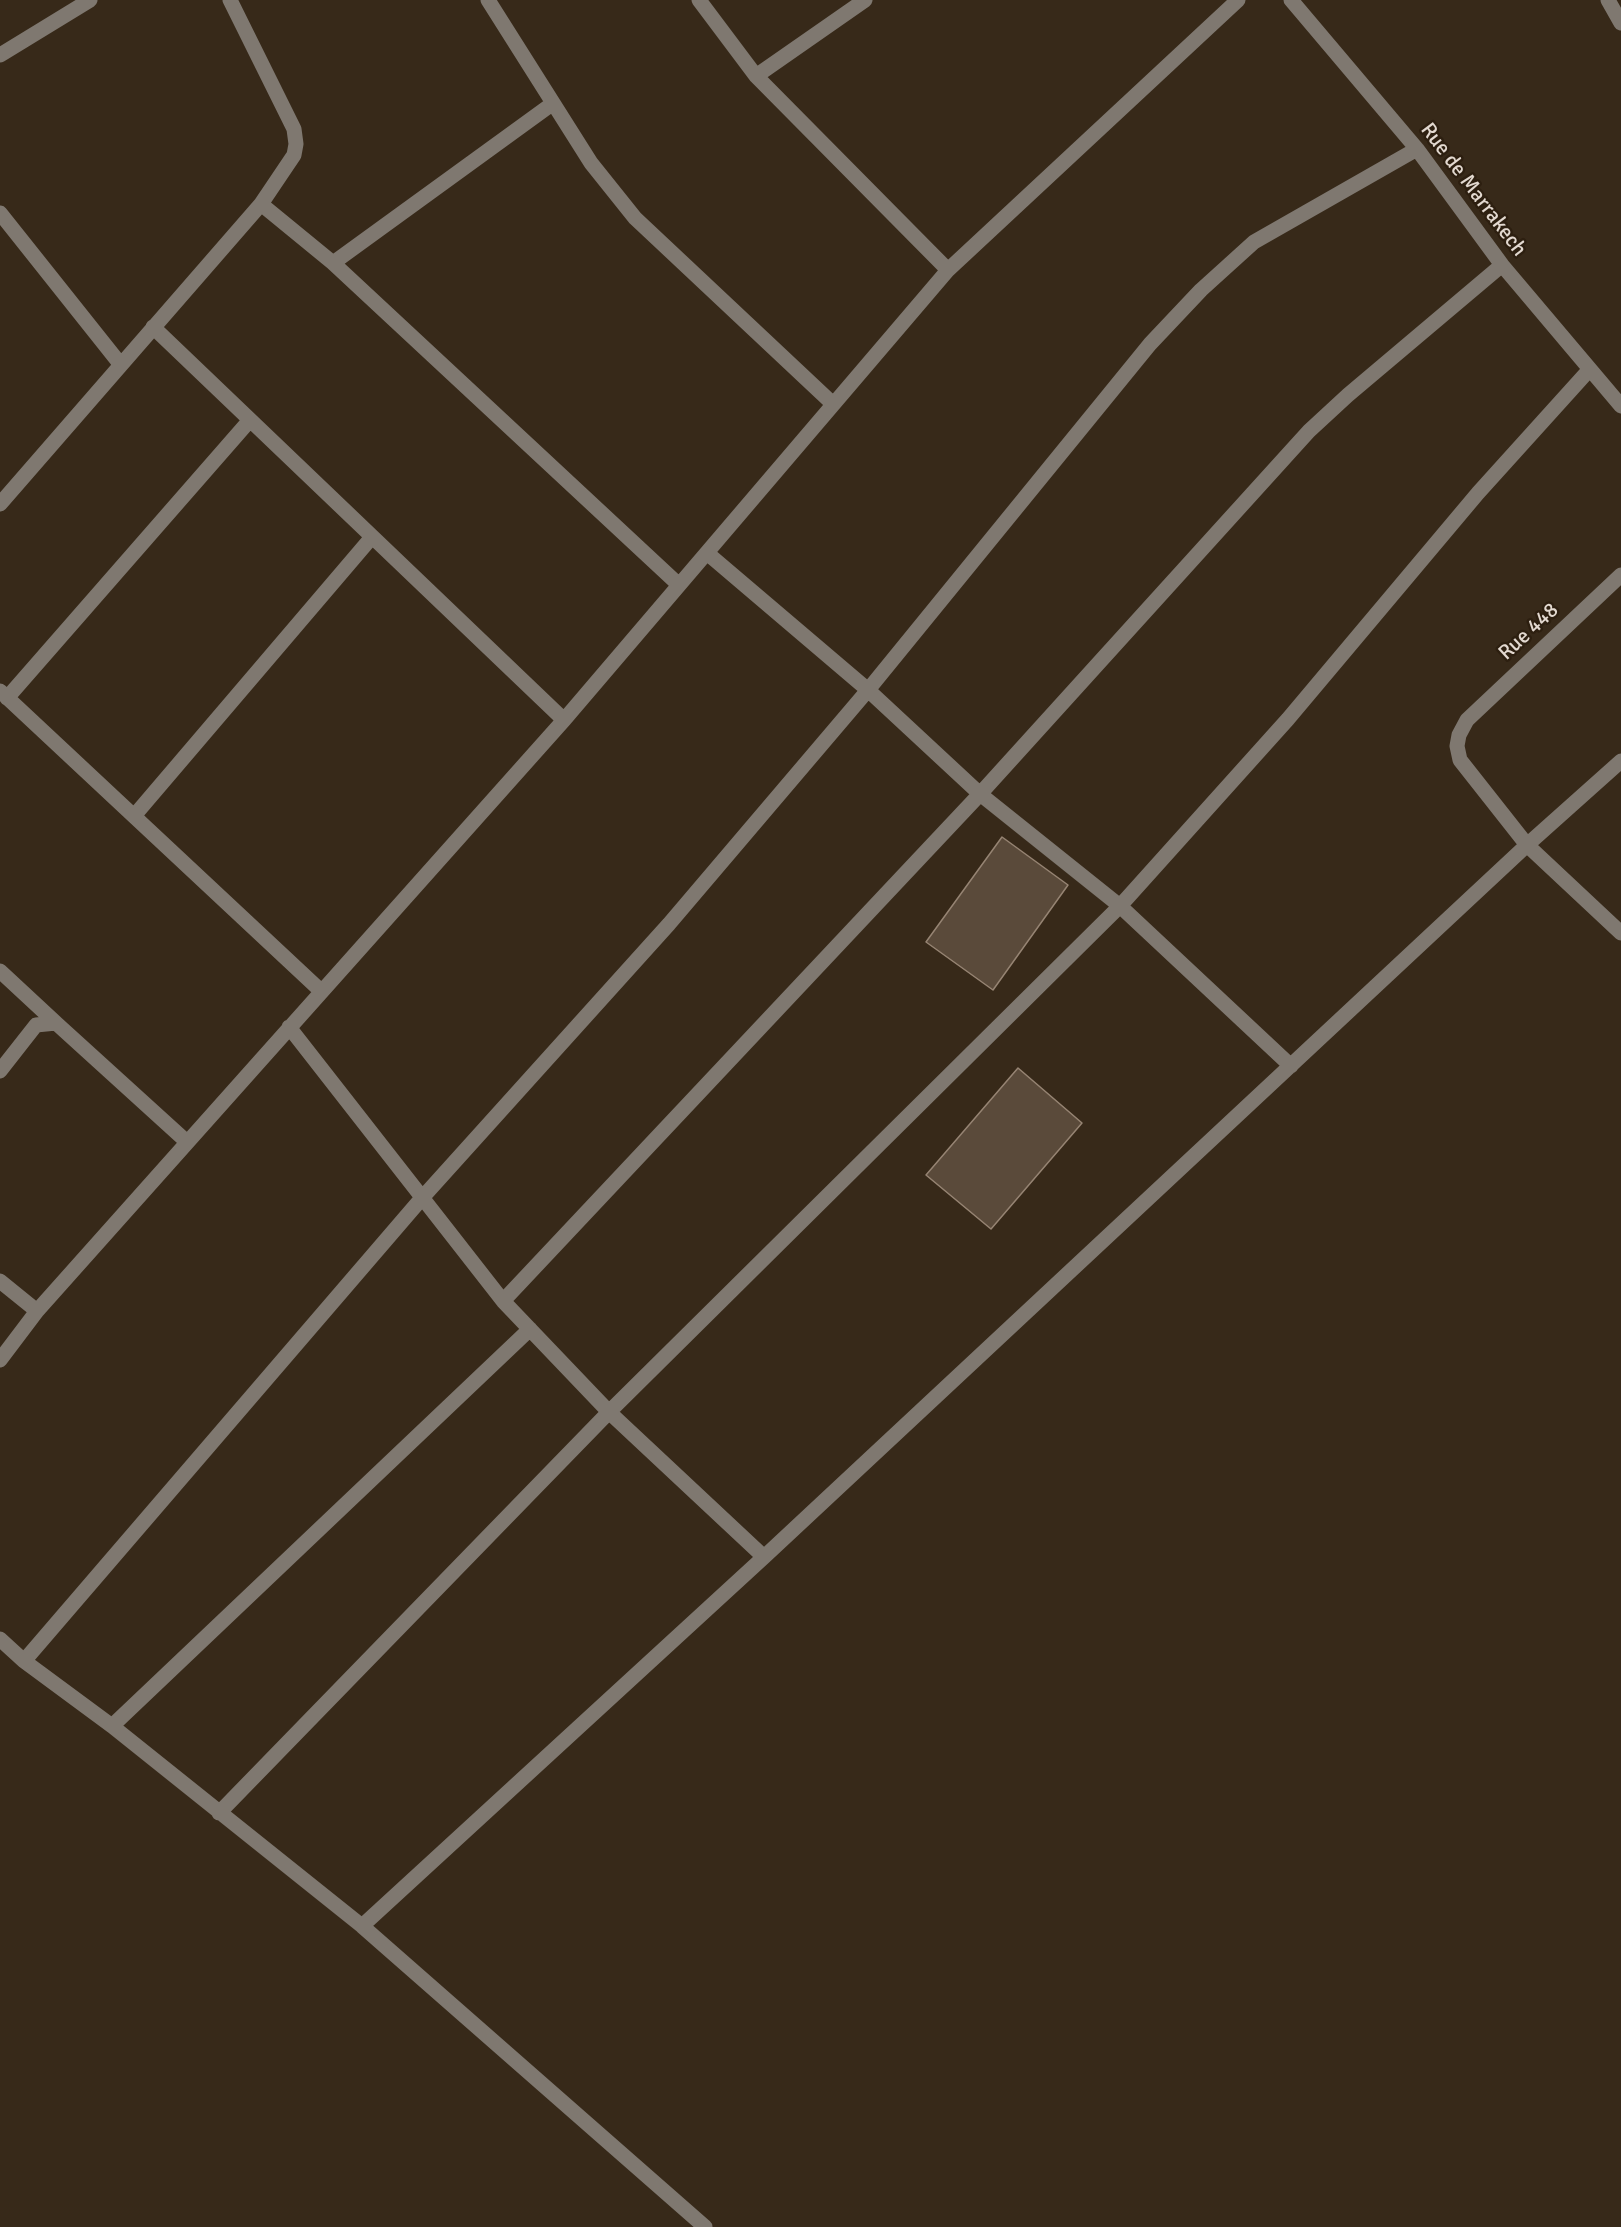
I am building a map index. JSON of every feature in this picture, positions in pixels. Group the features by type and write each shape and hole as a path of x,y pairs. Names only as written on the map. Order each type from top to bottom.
{"street":[{"path":"0,55 90,0"},
{"path":"0,504 261,204 294,156 296,144 294,129 230,0"},
{"path":"488,0 591,163 635,218 833,404"},
{"path":"699,0 756,76 948,270"},
{"path":"756,76 865,0"},
{"path":"0,1360 37,1311 564,720 948,270 1238,0"},
{"name":"Rue de Marrakech","path":"1291,0 1417,149 1502,265 1621,406"},
{"path":"1608,0 1621,23"},
{"path":"333,263 552,104"},
{"path":"24,1661 422,1198 669,924 868,690 1150,344 1201,290 1254,242 1417,149"},
{"path":"261,204 333,263 679,585"},
{"path":"0,213 121,365"},
{"path":"503,1301 980,794 1310,431 1502,265"},
{"path":"153,327 564,720"},
{"path":"219,1813 609,1412 1120,906 1288,719 1478,493 1590,369"},
{"path":"250,420 4,694 321,991"},
{"path":"134,816 372,537"},
{"path":"707,553 868,690 980,794 1120,906 1291,1066"},
{"name":"Rue 448","path":"1527,845 1460,760 1457,746 1459,735 1467,720 1621,575"},
{"path":"362,1926 764,1557 1527,845 1621,761"},
{"path":"1527,845 1621,933"},
{"path":"0,971 187,1142"},
{"path":"0,1071 36,1025 56,1023"},
{"path":"289,1027 503,1301 609,1412 764,1557"},
{"path":"0,1281 37,1311"},
{"path":"112,1726 530,1329"},
{"path":"0,1639 24,1661 112,1726 362,1926 705,2227"}],"building":[{"path":"1002,837 1068,885 993,990 926,942"},
{"path":"1018,1068 1082,1123 991,1229 926,1175"}]}
